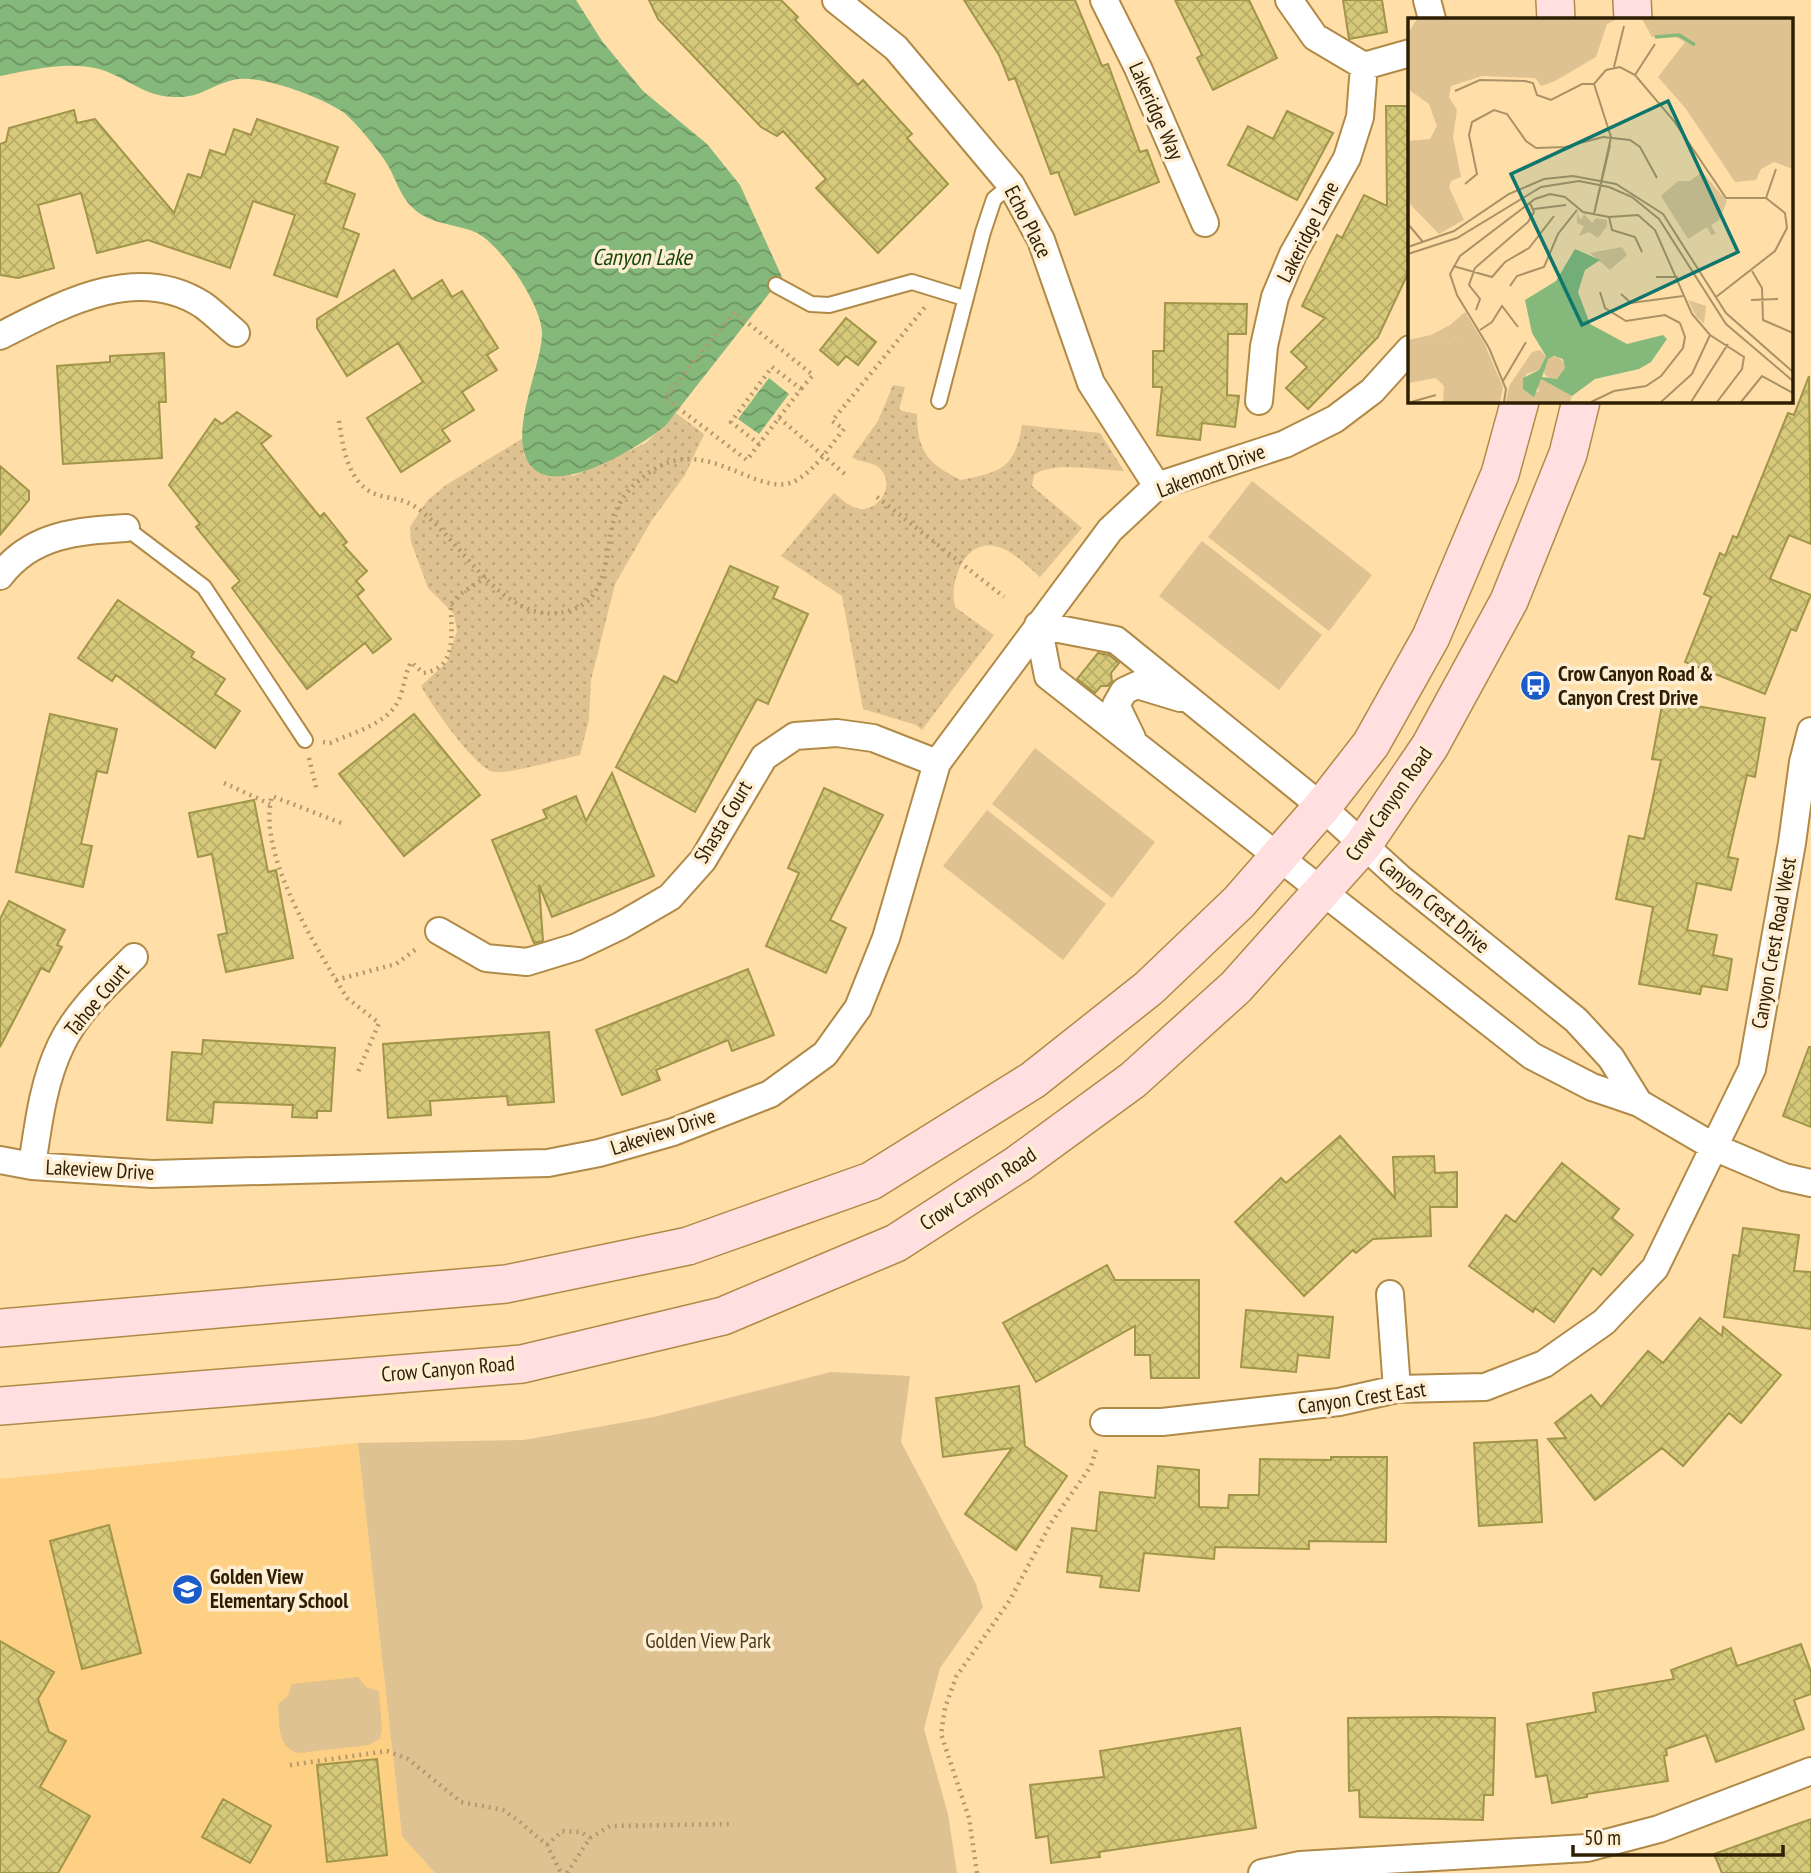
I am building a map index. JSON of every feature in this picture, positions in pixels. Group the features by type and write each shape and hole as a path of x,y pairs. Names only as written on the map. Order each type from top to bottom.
{"main road":[{"path":"1555,0 1556,18"},
{"path":"1632,0 1633,18"},
{"path":"0,1328 506,1284 688,1246 870,1181 1033,1080 1139,996 1239,902 1322,807 1371,744 1431,637 1500,474 1520,402"},
{"name":"Crow Canyon Road","path":"0,1406 522,1364 723,1316 896,1243 1018,1164 1133,1080 1236,987 1363,845 1430,746 1509,600 1568,454 1581,402"}],"street":[{"name":"Echo Place","path":"836,0 896,48 1011,185 1041,240 1091,383 1157,486"},
{"name":"Lakeridge Way","path":"1104,0 1138,68 1205,223"},
{"path":"1289,0 1315,37 1364,65 1408,54"},
{"path":"1427,0 1432,18"},
{"name":"Lakeridge Lane","path":"1259,401 1264,346 1275,297 1293,254 1347,158 1360,117 1364,65"},
{"path":"0,336 64,304 120,288 160,287 202,304 236,333"},
{"name":"Lakemont Drive","path":"1038,625 1110,530 1157,486 1285,444 1335,419 1372,391 1408,351"},
{"path":"0,576 9,564 38,543 70,532 126,528"},
{"name":"Canyon Crest Drive","path":"1639,1103 1611,1058 1576,1020 1363,845 1322,807 1116,640 1083,631 1038,625 1048,676 1325,890 1532,1056 1591,1087 1639,1103 1716,1148 1784,1177 1811,1183"},
{"name":"Lakeview Drive","path":"0,1160 32,1166 152,1174 548,1163 599,1153 673,1132 770,1094 825,1054 858,1008 887,938 937,763 1038,625"},
{"path":"1135,745 1116,705 1124,691 1138,685 1191,701"},
{"name":"Canyon Crest Road West","path":"1716,1148 1752,1069 1801,845 1803,762 1811,731"},
{"name":"Shasta Court","path":"439,931 486,958 527,962 576,947 620,926 670,897 702,860 764,757 795,736 837,733 873,738 937,763"},
{"name":"Tahoe Court","path":"32,1166 42,1104 61,1044 98,993 134,957"},
{"name":"Canyon Crest East","path":"1104,1422 1162,1422 1325,1404 1397,1389 1485,1387 1544,1364 1604,1322 1655,1268 1716,1148"},
{"path":"1390,1294 1397,1389"},
{"path":"1262,1873 1300,1866 1587,1848 1659,1829 1811,1771"}],"lane":[{"path":"939,401 957,323 994,199 1011,185"},
{"path":"776,285 798,299 829,305 912,282 964,298"},
{"path":"126,528 204,587 305,740"}],"path":[{"path":"339,421 349,466 370,494 412,504 432,520 486,577 527,610 555,613 578,608 595,592 620,502 632,486 661,466 678,460 709,460 754,478 782,485 797,480 823,455 844,429 832,421 923,306 957,323"},
{"path":"734,312 813,375 779,418 747,460 665,398 734,312"},
{"path":"759,444 731,422 772,367 801,389"},
{"path":"779,418 846,475"},
{"path":"877,497 1004,597"},
{"path":"317,791 305,740 330,743 374,724 387,714 401,695 403,677 411,662 423,673 442,665 453,641 452,604 459,595 486,577"},
{"path":"224,783 270,804"},
{"path":"341,823 272,796 270,834 298,915 347,998 379,1023 358,1072"},
{"path":"336,980 396,964 439,931"},
{"path":"976,1873 969,1818 941,1734 945,1707 956,1677 1010,1601 1051,1523 1091,1466 1104,1422"},
{"path":"290,1765 387,1751 408,1759 461,1802 503,1810 547,1845 561,1873"},
{"path":"567,1873 590,1838 610,1826 734,1824"},
{"path":"547,1845 562,1831 582,1832 590,1838"}],"shaded area":[{"name":"Golden View Elementary School","path":"358,1443 402,1836 435,1873 0,1873 0,1479"}],"green space":[{"path":"893,385 905,387 899,410 917,414 919,438 927,455 940,468 961,480 987,474 1004,466 1015,451 1022,425 1100,433 1124,471 1064,467 1052,468 1034,475 1032,486 1082,528 1040,577 1019,558 994,546 983,546 966,557 954,587 955,607 994,635 922,730 916,725 863,709 842,596 781,556 834,493 847,504 859,509 877,504 881,499 886,486 883,472 875,465 852,457 878,421"},
{"path":"676,413 704,434 685,475 652,520 615,584 591,680 589,719 580,755 512,771 494,772 486,768 454,735 421,686 447,662 457,631 454,614 428,588 411,542 410,527 427,501 446,485 525,437 524,456 573,476 646,443"},
{"path":"1252,481 1372,575 1329,631 1208,537"},
{"path":"1202,541 1322,635 1279,690 1159,596"},
{"path":"1035,748 1155,842 1112,898 992,804"},
{"path":"987,810 1106,904 1063,960 943,866"},
{"name":"Golden View Park","path":"831,1372 910,1376 901,1442 976,1584 983,1607 940,1668 924,1729 948,1814 957,1873 435,1873 402,1836 358,1443 524,1440 654,1417"},
{"path":"358,1677 366,1687 379,1691 382,1729 380,1739 369,1745 298,1753 291,1750 281,1733 278,1704 288,1696 292,1684"}],"water":[{"name":"Canyon Lake","path":"0,0 576,0 602,41 643,91 707,144 740,185 782,277 666,425 622,455 602,464 563,476 547,475 534,469 525,456 522,441 523,422 542,332 528,292 498,250 487,240 470,230 422,215 410,205 381,155 348,116 305,93 258,80 233,80 193,95 175,97 155,94 107,72 87,67 50,67 0,76"},
{"path":"769,378 789,394 759,434 738,419"}],"building":[{"path":"649,0 781,0 798,17 795,20 858,85 863,80 912,134 907,138 948,184 878,253 816,188 826,179 783,131 777,136 761,127 658,19"},
{"path":"964,0 1075,0 1102,66 1108,64 1140,152 1147,150 1159,182 1075,215 1058,172 1051,174 1015,78 1009,80 999,55"},
{"path":"1175,0 1249,0 1277,58 1213,90 1197,58 1202,55"},
{"path":"1343,0 1382,0 1387,32 1349,39"},
{"path":"1386,106 1408,106 1408,273 1378,337 1308,409 1286,388 1307,367 1291,352 1325,318 1302,306 1337,235 1342,238 1364,195 1387,206"},
{"path":"74,110 77,123 95,119 174,213 188,174 201,178 210,150 225,155 234,129 251,135 257,119 338,147 325,183 355,194 343,228 359,234 337,297 274,275 295,215 253,201 230,268 148,240 97,253 81,193 38,205 54,268 18,278 0,275 0,144 6,142 9,128"},
{"path":"1287,111 1333,133 1297,200 1228,165 1248,126 1273,139"},
{"path":"394,270 412,299 442,280 452,297 462,291 498,348 487,355 497,370 462,392 474,410 442,430 450,441 401,472 367,418 423,382 398,343 347,376 317,328 317,319"},
{"path":"1165,303 1247,304 1246,334 1228,334 1227,395 1239,396 1235,427 1202,423 1200,440 1157,435 1162,387 1153,387 1153,351 1164,351"},
{"path":"846,318 876,342 858,365 846,356 838,365 820,350"},
{"path":"164,353 166,402 159,402 162,458 63,464 57,366 110,362 110,356"},
{"path":"1809,376 1811,544 1789,535 1770,579 1811,595 1796,631 1791,629 1765,694 1685,662 1711,597 1704,594 1720,553 1725,556 1733,536 1737,538 1788,413 1794,415"},
{"path":"237,412 271,436 261,444 320,517 324,513 347,542 343,545 367,571 356,581 364,590 357,596 391,639 373,653 365,643 307,689 232,588 240,581 196,527 200,524 169,485 215,419 222,424"},
{"path":"0,466 29,491 29,500 0,535"},
{"path":"730,566 778,587 773,598 808,614 768,704 757,699 695,812 616,767 664,676 677,683"},
{"path":"118,600 194,652 191,657 225,679 215,694 240,711 215,748 116,675 112,681 78,658"},
{"path":"1098,653 1109,655 1119,663 1111,673 1112,682 1108,686 1101,686 1095,693 1077,679"},
{"path":"1663,700 1765,718 1755,777 1747,775 1728,857 1738,859 1731,890 1697,883 1687,930 1717,935 1713,955 1732,959 1727,990 1702,986 1700,994 1639,984 1653,907 1616,899 1629,836 1644,839 1661,760 1652,759"},
{"path":"50,714 117,729 107,773 97,771 81,844 92,846 83,887 16,872"},
{"path":"414,714 480,795 404,856 339,774"},
{"path":"612,773 654,876 552,917 539,885 543,941 534,943 492,840 547,818 543,810 576,796 586,821"},
{"path":"824,788 883,815 830,920 846,928 826,973 766,946 799,873 788,868"},
{"path":"254,800 268,872 276,870 293,958 226,972 218,935 227,933 212,854 198,857 189,813"},
{"path":"9,901 65,930 57,945 62,947 49,972 41,968 0,1047 0,919"},
{"path":"748,969 774,1035 732,1051 728,1040 656,1070 660,1080 622,1095 596,1030"},
{"path":"549,1032 554,1102 508,1105 507,1096 430,1101 431,1115 388,1118 383,1044"},
{"path":"203,1040 335,1048 331,1111 317,1111 317,1118 292,1117 293,1105 214,1102 212,1123 167,1120 172,1052 202,1054"},
{"path":"1811,1047 1811,1127 1783,1116"},
{"path":"1340,1136 1395,1198 1393,1157 1434,1156 1435,1173 1457,1172 1457,1207 1430,1207 1431,1236 1373,1239 1356,1253 1353,1250 1304,1296 1235,1222 1281,1178 1286,1183"},
{"path":"1562,1163 1619,1209 1612,1218 1633,1235 1601,1275 1593,1268 1554,1322 1535,1308 1533,1312 1469,1266 1506,1215 1515,1222"},
{"path":"1743,1228 1799,1235 1794,1271 1811,1272 1811,1329 1724,1317 1733,1255 1739,1256"},
{"path":"1107,1265 1115,1280 1199,1280 1199,1378 1151,1378 1150,1355 1135,1355 1135,1326 1036,1382 1003,1323"},
{"path":"1246,1310 1333,1317 1329,1358 1298,1355 1296,1372 1241,1367"},
{"path":"1700,1318 1722,1336 1723,1327 1781,1375 1741,1423 1729,1413 1683,1466 1662,1448 1595,1500 1548,1439 1566,1438 1555,1423 1591,1395 1601,1407 1648,1351 1663,1363"},
{"path":"1019,1386 1025,1446 1067,1476 1016,1550 965,1514 1012,1448 943,1457 936,1398"},
{"path":"1537,1440 1542,1522 1479,1526 1474,1443"},
{"path":"1331,1457 1387,1457 1386,1542 1309,1541 1309,1549 1215,1547 1214,1559 1144,1553 1139,1591 1100,1587 1102,1576 1067,1572 1072,1528 1096,1531 1100,1492 1155,1498 1158,1466 1199,1470 1199,1507 1228,1508 1229,1495 1259,1495 1260,1459 1331,1460"},
{"path":"109,1525 141,1653 82,1669 50,1541"},
{"path":"0,1641 54,1672 38,1699 49,1732 66,1741 40,1787 90,1816 58,1873 0,1873"},
{"path":"1801,1644 1811,1672 1811,1694 1794,1700 1804,1729 1716,1762 1706,1735 1666,1749 1667,1755 1664,1756 1668,1781 1587,1794 1587,1797 1552,1803 1547,1775 1536,1777 1527,1724 1596,1712 1593,1693 1674,1679 1671,1670 1731,1648 1737,1666"},
{"path":"1348,1718 1495,1718 1493,1795 1484,1795 1483,1820 1360,1817 1359,1790 1349,1791"},
{"path":"1240,1728 1256,1828 1099,1852 1100,1857 1051,1863 1048,1836 1036,1838 1030,1785 1104,1777 1100,1751"},
{"path":"377,1759 387,1855 327,1862 317,1765"},
{"path":"223,1799 271,1826 250,1863 202,1837"},
{"path":"1811,1819 1811,1873 1722,1873 1714,1854"}],"place":[{"name":"Crow Canyon Road & Canyon Crest Drive","path":"1535,686"},
{"name":"Golden View Elementary School","path":"187,1589"}]}
